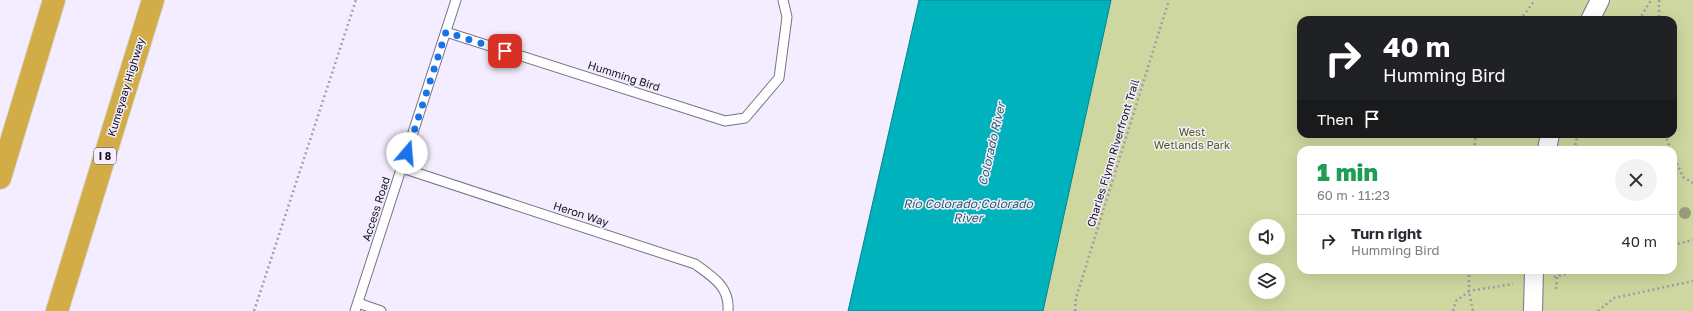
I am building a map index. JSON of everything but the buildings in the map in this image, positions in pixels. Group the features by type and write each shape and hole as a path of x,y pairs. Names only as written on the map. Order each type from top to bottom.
{"highway":[{"path":"0,178 54,0"},
{"name":"Kumeyaay Highway","path":"57,311 153,0"}],"street":[{"path":"1592,16 1600,0"},
{"path":"1533,275 1533,311"}],"lane":[{"name":"Access Road","path":"357,307 456,0"},
{"name":"Humming Bird","path":"446,32 725,121 745,118 779,78 787,17 783,0"},
{"name":"Heron Way","path":"402,168 695,264 720,282 728,303 728,311"},
{"path":"357,307 381,311"}],"path":[{"path":"254,311 356,0"},
{"name":"Charles Flynn Riverfront Trail","path":"1075,311 1076,298 1169,0"},
{"path":"1523,16 1535,0"},
{"path":"1641,16 1651,0"},
{"path":"1659,0 1659,16"},
{"path":"1677,163 1683,177 1693,183"},
{"path":"1677,244 1693,240"},
{"path":"1468,274 1469,291 1473,311"},
{"path":"1453,311 1456,301 1469,291 1533,275"},
{"path":"1598,311 1614,298 1693,281"}],"green space":[{"name":"West Wetlands Park","path":"1111,0 1693,0 1693,311 1043,311"}],"water":[{"name":"Río Colorado;Colorado River","path":"919,0 1111,0 1043,311 848,311"}],"route":[{"path":"407,153 446,32 505,51"}],"water label":[{"name":"Colorado River","path":"992,144"}]}
